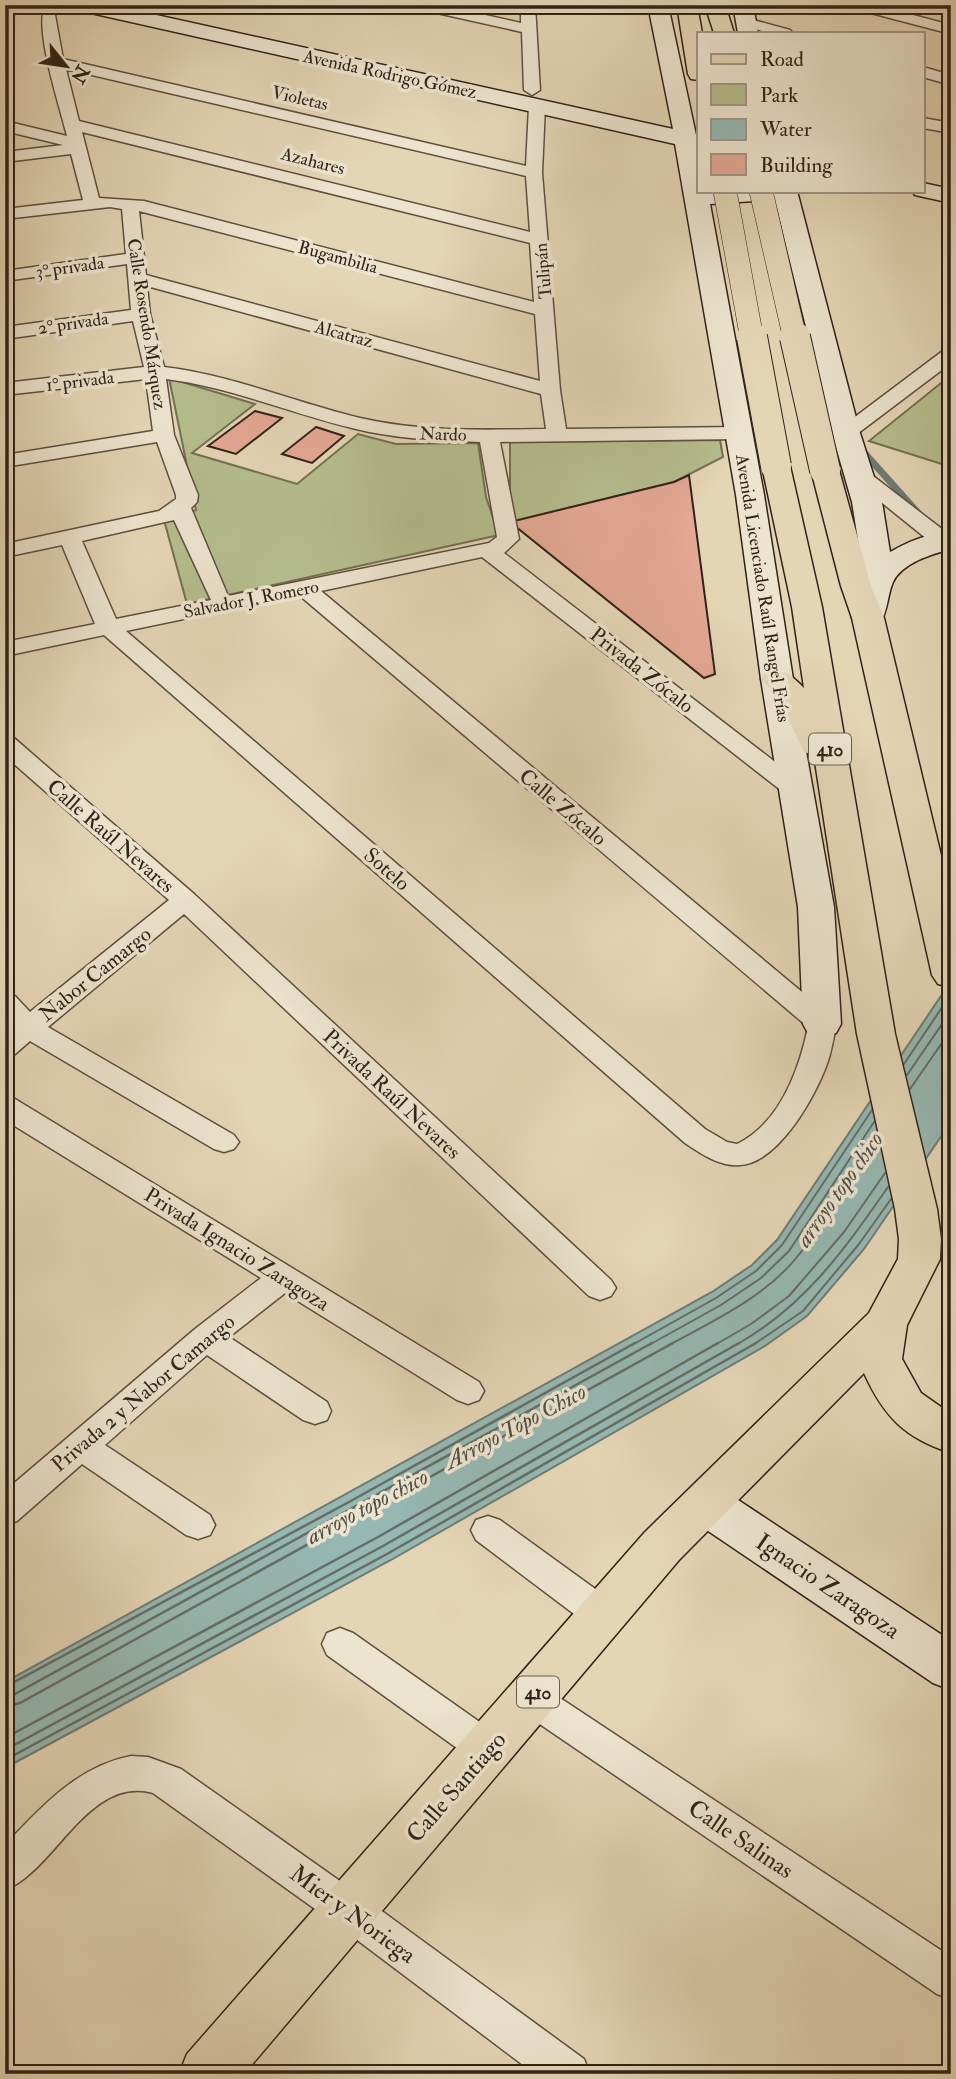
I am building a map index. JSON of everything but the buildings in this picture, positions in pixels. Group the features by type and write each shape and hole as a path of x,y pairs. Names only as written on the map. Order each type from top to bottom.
{"main road":[{"path":"687,5 697,64"},
{"path":"715,5 724,32"},
{"name":"410","path":"725,192 776,466 807,607 876,1034 916,1209 919,1259 885,1325"},
{"path":"761,192 825,470 856,586 868,618 949,969"},
{"path":"777,679 793,695 812,738 833,766"},
{"path":"885,1325 880,1359 893,1388 905,1406 932,1426 951,1435"},
{"name":"Calle Santiago","path":"207,2074 662,1546 885,1325"}],"street":[{"path":"52,5 48,15 56,62 92,203"},
{"name":"Avenida Rodrigo Gómez","path":"82,5 534,98"},
{"name":"Avenida Rodrigo Gómez","path":"133,5 692,133"},
{"path":"419,5 530,29"},
{"name":"Tulipán","path":"528,5 534,98 534,173 550,390 557,435"},
{"name":"Avenida Licenciado Raúl Rangel Frías","path":"658,5 673,83 692,133 695,201 739,433 816,907 822,1024 813,1066 796,1096 765,1139 747,1152"},
{"path":"857,5 951,30"},
{"path":"746,20 782,32"},
{"name":"Violetas","path":"56,62 534,173"},
{"path":"925,73 951,80"},
{"path":"673,83 697,89"},
{"path":"925,122 951,128"},
{"name":"Azahares","path":"74,125 541,240"},
{"path":"5,126 79,146"},
{"path":"5,157 79,146"},
{"path":"925,178 950,194"},
{"path":"925,190 950,194"},
{"path":"695,201 715,195 749,194 778,199 787,197 846,433 867,502 879,578 868,618"},
{"path":"5,214 92,203 130,204"},
{"name":"Calle Rosendo Márquez","path":"130,204 141,314 155,372 164,435 187,495 186,502 173,512"},
{"name":"Bugambilia","path":"130,204 546,311"},
{"name":"3° privada","path":"5,276 134,258"},
{"name":"Alcatraz","path":"137,278 550,390"},
{"name":"2° privada","path":"5,332 141,314"},
{"path":"846,433 951,354"},
{"name":"Nardo","path":"155,372 196,377 381,429 407,433 489,436 739,433"},
{"name":"1° privada","path":"5,390 155,372"},
{"path":"5,461 164,435"},
{"path":"489,436 508,538 492,549"},
{"path":"857,473 947,545"},
{"path":"5,551 70,539 173,512 218,595"},
{"name":"Sotelo","path":"70,539 108,627 695,1136 718,1150 739,1155 747,1152"},
{"path":"879,578 890,565 910,551 947,545"},
{"name":"Salvador J. Romero","path":"5,649 492,549"},
{"name":"Privada Zócalo","path":"492,549 796,790"},
{"name":"Calle Zócalo","path":"305,589 822,1024"},
{"name":"Calle Raúl Nevares","path":"5,743 185,900"},
{"name":"Nabor Camargo","path":"5,1047 185,900"},
{"name":"Privada Raúl Nevares","path":"185,900 600,1288"},
{"path":"5,1003 29,1028 223,1142"},
{"name":"Privada Ignacio Zaragoza","path":"5,1106 468,1391"},
{"name":"Privada 2 y Nabor Camargo","path":"5,1511 206,1338 283,1278"},
{"path":"206,1338 315,1411"},
{"path":"81,1446 198,1525"},
{"name":"Ignacio Zaragoza","path":"706,1504 951,1668"},
{"path":"488,1530 603,1615"},
{"path":"340,1644 488,1749"},
{"name":"Calle Salinas","path":"532,1699 951,1980"},
{"name":"Mier y Noriega","path":"5,1871 72,1804 128,1773 147,1774 168,1782 350,1911 569,2074"}],"green space":[{"path":"951,375 951,467 869,441"},
{"path":"169,378 255,404 192,453 297,484 358,434 396,444 478,443 486,497 499,535 187,604 164,520 196,510"},
{"path":"720,440 723,457 674,482 510,522 510,442"}],"water":[{"path":"951,981 951,1122 864,1249 807,1316 765,1346 391,1560 5,1768 5,1682 712,1292 752,1265 777,1240"}],"waterway":[{"path":"860,448 919,514"}],"water label":[{"name":"arroyo topo chico","path":"839,1189"},
{"name":"Arroyo Topo Chico","path":"515,1426"},
{"name":"arroyo topo chico","path":"367,1506"}]}
